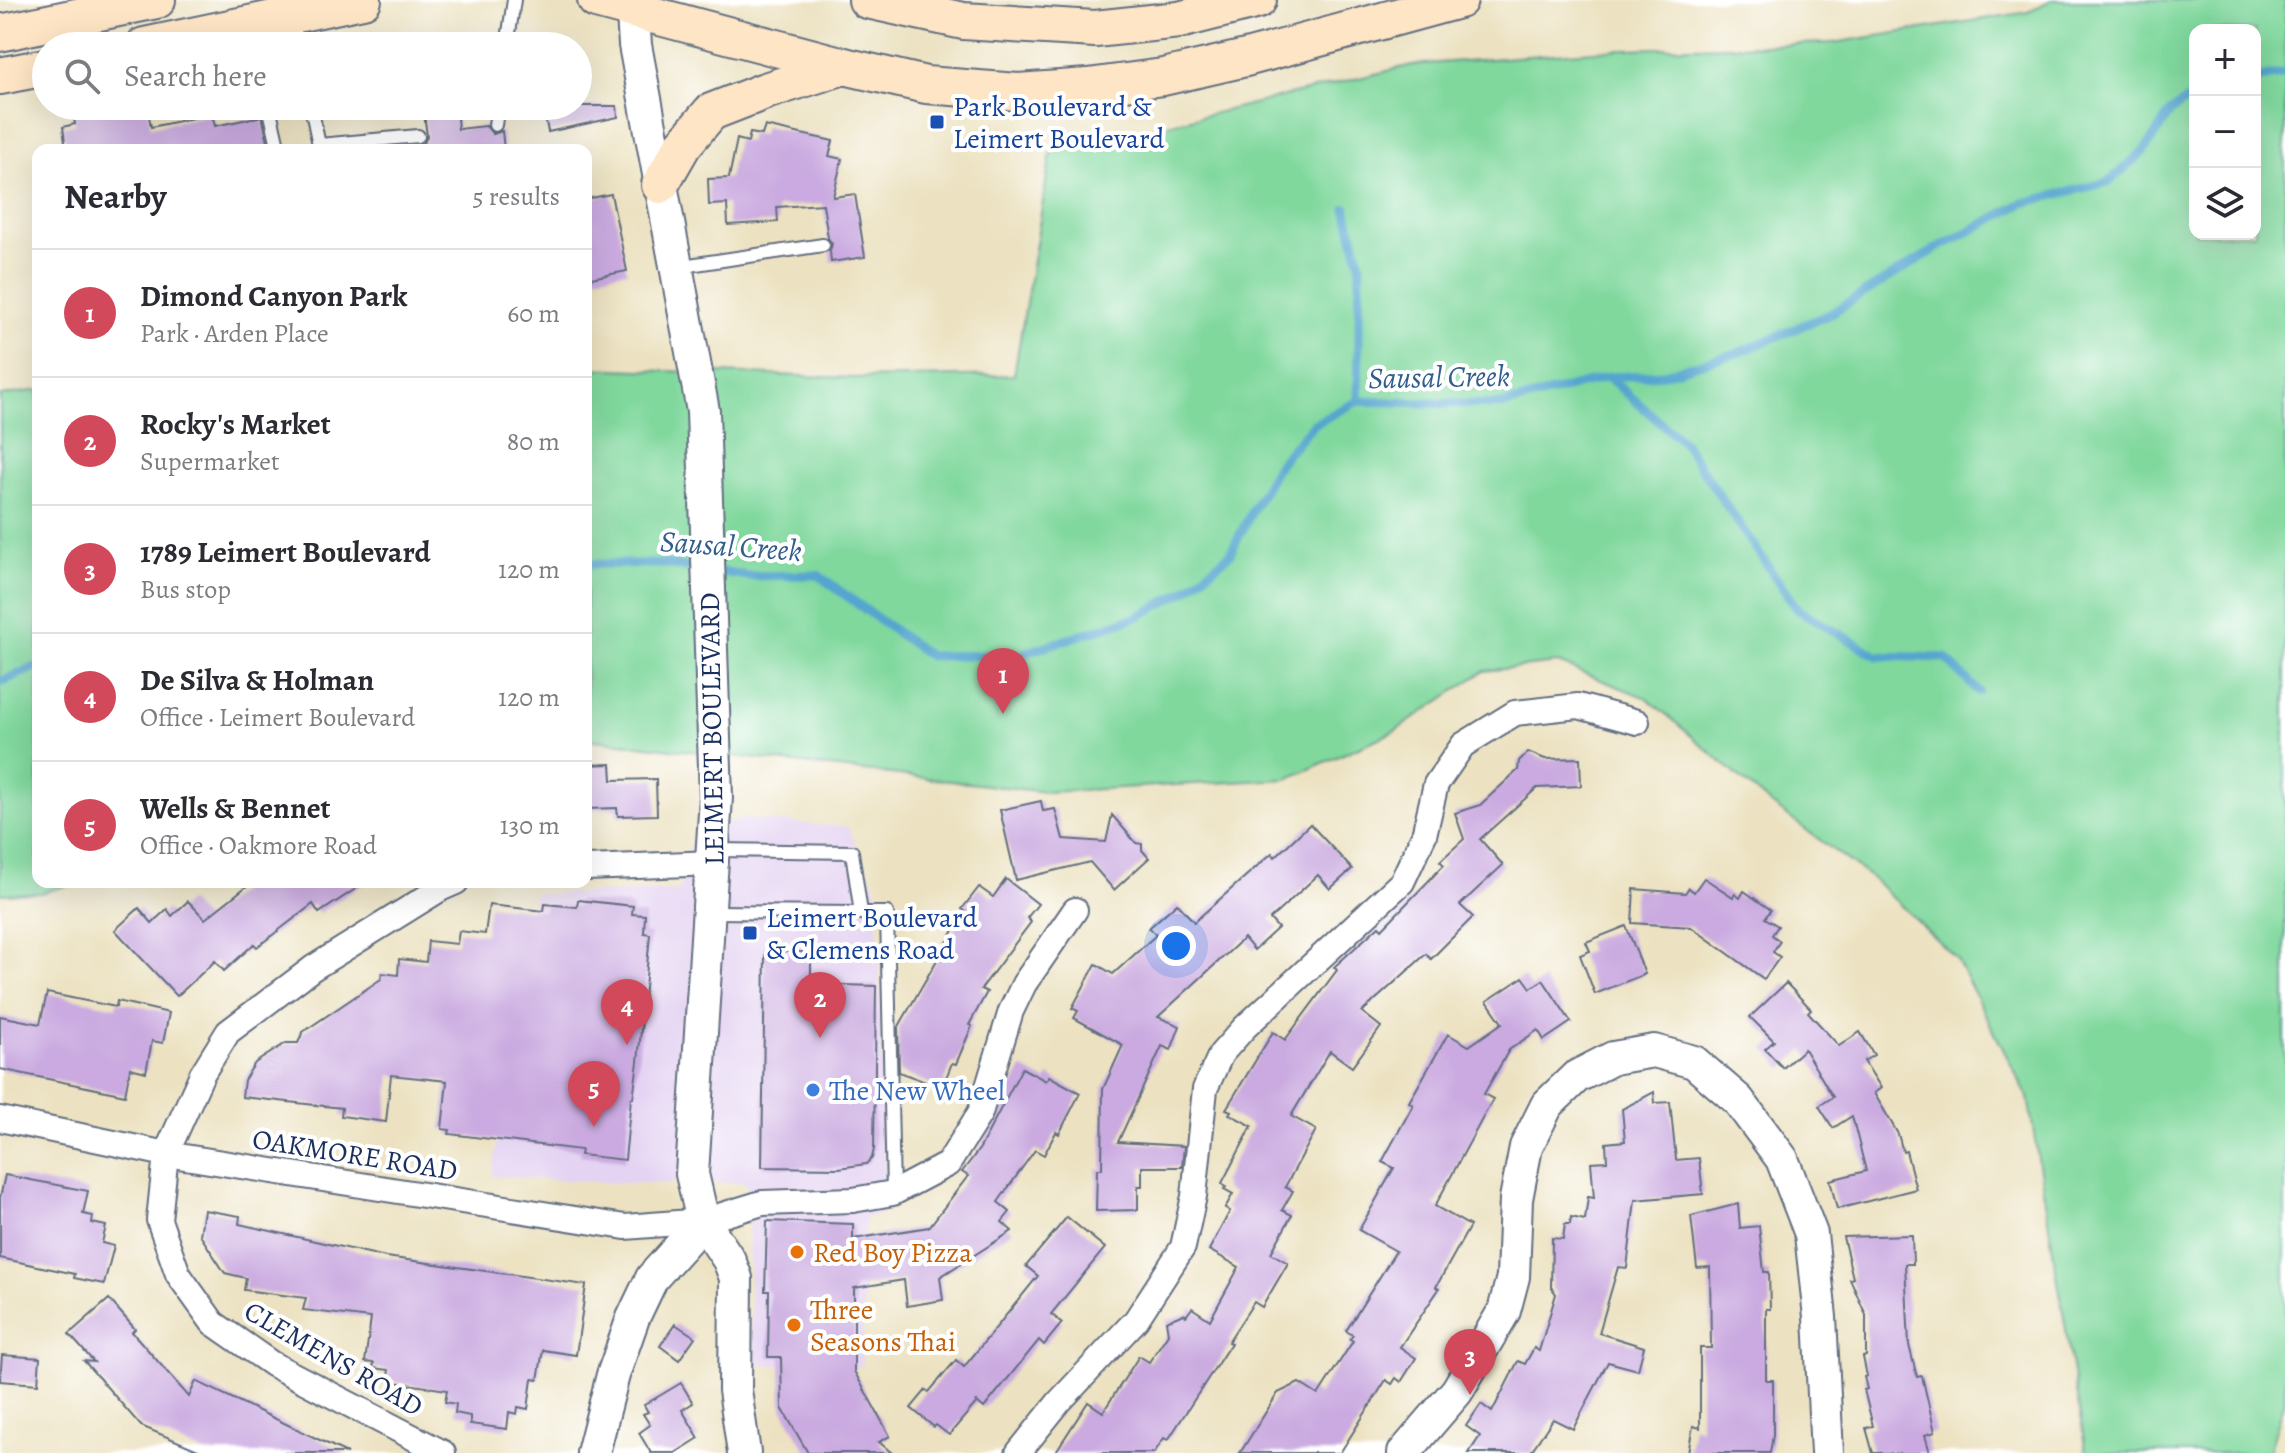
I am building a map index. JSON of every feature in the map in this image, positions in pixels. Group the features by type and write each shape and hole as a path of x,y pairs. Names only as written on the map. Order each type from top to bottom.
{"main road":[{"path":"0,33 157,0"},
{"path":"233,32 294,30 363,0"},
{"path":"596,0 632,5 844,66 926,85 1018,92 1163,77 1246,58 1402,7 1459,0"},
{"path":"867,0 963,21 1095,29 1179,20 1258,0"},
{"path":"660,185 683,145 711,112 844,66"},
{"path":"0,76 32,70"}],"street":[{"name":"LEIMERT BOULEVARD","path":"632,5 635,45 703,411 716,797 692,1174 703,1221 729,1260 736,1278 735,1390 744,1453"},
{"path":"1018,1453 1059,1402 1136,1320 1183,1247 1194,1196 1205,1089 1221,1054 1245,1027 1402,882 1424,835 1436,784 1463,745 1515,713 1578,706 1637,722"},
{"path":"592,867 714,857"},
{"name":"CLEMENS ROAD","path":"442,888 313,968 228,1032 202,1074 166,1154 159,1220 178,1274 213,1323 272,1364 443,1453"},
{"name":"OAKMORE ROAD","path":"0,1119 166,1154 625,1227 703,1221 762,1203 853,1200 893,1193 948,1164 980,1113 1011,1011 1024,984 1075,910"},
{"path":"1404,1453 1457,1391 1504,1311 1513,1277 1516,1199 1526,1147 1547,1105 1576,1077 1613,1058 1654,1051 1694,1062 1738,1100 1782,1159 1811,1234 1820,1317 1827,1453"},
{"path":"593,1453 613,1375 633,1318 652,1278 703,1221"}],"lane":[{"path":"509,32 514,0"},
{"path":"272,120 278,144"},
{"path":"314,120 319,144"},
{"path":"495,125 496,120"},
{"path":"330,144 418,136"},
{"path":"676,267 823,245"},
{"path":"714,857 852,852 861,913"},
{"path":"710,912 887,913 893,1193"}],"shaded area":[{"path":"744,819 848,827 877,890 886,1213 865,1218 862,1366 752,1365 747,1183 612,1183 492,1176 534,894 679,891 694,830"}],"green space":[{"path":"2051,0 2285,0 2285,1400 2269,1453 2086,1453 2028,1097 1956,958 1874,880 1767,801 1647,698 1558,663 1484,671 1395,731 1287,779 1046,792 592,740 592,368 854,378 1014,375 1051,153 1412,65 1621,49 1833,43 2028,12"},
{"path":"32,391 32,888 59,888 42,893 0,894 0,396"}],"building":[{"path":"592,106 617,106 618,117 548,132 546,120 592,120"},
{"path":"74,120 150,120 151,127 184,120 214,120 215,126 243,120 263,120 269,144 65,144 63,127 75,124"},
{"path":"425,120 457,120 458,129 486,126 493,134 502,131 503,144 421,144 427,136"},
{"path":"765,126 833,141 829,156 842,159 833,197 855,194 865,257 831,262 832,244 828,238 823,204 777,207 778,222 728,225 727,204 709,205 708,179 729,178 737,139 748,142 750,133 762,135"},
{"path":"611,194 627,271 592,278 592,198"},
{"path":"1528,752 1545,759 1580,758 1581,786 1537,788 1480,839 1503,865 1460,905 1473,917 1431,959 1426,954 1362,1012 1381,1027 1352,1067 1330,1051 1291,1116 1316,1130 1285,1187 1293,1191 1282,1210 1292,1215 1271,1253 1288,1263 1262,1307 1254,1302 1168,1440 1164,1438 1154,1453 1055,1453 1088,1402 1103,1412 1139,1356 1149,1362 1168,1334 1166,1321 1184,1314 1186,1316 1192,1308 1210,1320 1239,1267 1209,1250 1230,1211 1225,1208 1233,1194 1224,1189 1226,1187 1222,1183 1252,1126 1229,1114 1231,1111 1226,1109 1273,1032 1285,1040 1337,970 1334,967 1379,926 1382,929 1444,865 1440,861 1464,839 1455,813 1480,805 1518,770 1519,761"},
{"path":"611,764 612,780 656,779 657,815 618,816 617,808 592,809 592,765"},
{"path":"1041,801 1043,811 1055,809 1063,839 1106,842 1112,815 1136,843 1142,844 1142,850 1149,858 1114,890 1090,862 1016,880 1000,810"},
{"path":"1310,824 1352,869 1330,889 1318,875 1270,919 1278,928 1254,950 1244,938 1158,1017 1180,1026 1171,1050 1162,1046 1118,1142 1184,1146 1182,1167 1142,1167 1138,1210 1096,1211 1097,1169 1102,1169 1103,1089 1123,1045 1074,1018 1078,1011 1072,1008 1096,964 1113,974 1156,935 1149,928 1177,903 1194,922 1272,853 1275,857"},
{"path":"1704,878 1733,897 1735,894 1740,898 1744,891 1771,910 1765,918 1778,926 1772,935 1780,941 1773,952 1780,957 1764,979 1691,927 1632,923 1634,889 1685,893 1689,888 1694,892"},
{"path":"1006,879 1038,904 1027,918 1031,922 981,989 987,992 969,1025 972,1026 956,1064 952,1063 942,1088 899,1072 898,1028 965,911 962,909 979,887 993,897"},
{"path":"244,888 357,888 319,913 313,904 257,947 254,944 224,971 215,961 177,996 115,930 139,908 152,923 167,909 172,916 188,901 205,919"},
{"path":"578,900 633,906 632,914 645,915 644,933 650,934 625,1160 580,1155 581,1150 449,1134 450,1130 442,1129 447,1081 391,1075 386,1122 341,1116 342,1108 242,1097 244,1080 255,1063 286,1043 298,1043 303,1032 381,979 382,973 398,975 399,959 426,962 428,941 457,944 459,931 485,934 489,905 544,911 545,904 577,907"},
{"path":"1626,926 1645,974 1595,994 1580,955 1590,951 1586,942"},
{"path":"765,952 811,952 811,984 876,986 874,1149 872,1158 866,1164 839,1168 762,1167"},
{"path":"1523,977 1531,988 1543,980 1571,1022 1544,1040 1538,1030 1509,1050 1484,1094 1493,1099 1435,1206 1470,1226 1436,1287 1439,1289 1400,1347 1416,1358 1401,1382 1396,1378 1392,1384 1386,1380 1340,1453 1240,1453 1278,1393 1299,1383 1318,1395 1353,1341 1350,1339 1353,1335 1346,1331 1396,1251 1359,1230 1394,1168 1382,1162 1413,1105 1409,1102 1448,1034 1469,1046 1502,1023 1487,1001"},
{"path":"1786,983 1839,1046 1860,1032 1874,1055 1864,1061 1881,1088 1874,1093 1898,1134 1903,1152 1906,1151 1916,1189 1837,1209 1830,1180 1866,1171 1852,1116 1833,1128 1819,1106 1833,1097 1804,1049 1783,1068 1765,1049 1774,1041 1750,1017"},
{"path":"47,993 116,1007 117,1001 169,1013 163,1043 152,1041 146,1072 130,1068 125,1095 0,1069 0,1016 40,1024"},
{"path":"1022,1068 1046,1081 1049,1076 1080,1093 1059,1134 1056,1132 1044,1155 1035,1150 998,1202 1010,1212 1002,1222 1012,1231 940,1277 943,1300 907,1306 904,1280 854,1288 854,1371 890,1436 879,1442 892,1453 808,1453 782,1408 781,1357 768,1357 769,1291 765,1291 767,1221 853,1224 853,1239 929,1227 968,1176 962,1172 980,1148"},
{"path":"1654,1092 1655,1103 1670,1102 1676,1160 1699,1158 1703,1194 1635,1200 1627,1268 1618,1267 1599,1333 1644,1347 1638,1370 1608,1362 1573,1429 1553,1419 1530,1453 1469,1453 1480,1436 1466,1426 1481,1404 1492,1412 1518,1361 1525,1364 1534,1348 1539,1351 1556,1294 1551,1287 1552,1238 1563,1239 1565,1224 1570,1224 1571,1217 1585,1220 1588,1197 1594,1198 1591,1162 1607,1161 1606,1143 1625,1141 1622,1109"},
{"path":"5,1175 88,1191 83,1214 93,1216 92,1223 106,1226 102,1243 114,1246 104,1284 74,1278 75,1274 0,1258 0,1198"},
{"path":"1738,1204 1740,1228 1759,1226 1764,1272 1769,1272 1766,1380 1773,1380 1770,1453 1688,1453 1693,1426 1700,1428 1700,1348 1711,1348 1710,1267 1697,1268 1691,1216"},
{"path":"204,1210 240,1216 239,1224 386,1257 586,1285 576,1355 543,1350 538,1380 532,1379 528,1409 518,1407 517,1414 509,1412 507,1429 470,1424 470,1416 455,1413 456,1404 445,1402 447,1390 387,1381 389,1370 373,1368 374,1363 365,1362 371,1318 303,1310 306,1298 244,1290 246,1278 225,1273 200,1235"},
{"path":"1067,1217 1105,1248 1051,1314 1062,1323 1044,1345 1039,1340 984,1408 977,1402 949,1435 936,1425 934,1427 911,1408 956,1360 964,1367 1038,1276 1026,1266"},
{"path":"1912,1235 1913,1264 1905,1264 1909,1345 1917,1377 1922,1376 1935,1432 1925,1435 1930,1453 1873,1453 1866,1428 1873,1426 1864,1390 1867,1389 1863,1357 1866,1356 1866,1315 1850,1279 1853,1278 1843,1237"},
{"path":"109,1299 135,1329 132,1332 189,1397 196,1381 347,1453 205,1453 141,1426 84,1361 94,1362 69,1334"},
{"path":"675,1324 695,1337 679,1360 660,1346"},
{"path":"2,1355 40,1358 38,1384 0,1381"},
{"path":"681,1383 693,1403 682,1410 699,1438 675,1453 651,1453 639,1433 650,1425 643,1414 648,1412 644,1405"}],"waterway":[{"name":"Sausal Creek","path":"2261,78 2285,73"},
{"name":"Sausal Creek","path":"716,571 748,576 818,575 929,656 1018,655 1137,617 1185,591 1230,554 1280,462 1314,424 1358,401 1503,405 1608,377 1664,374 1740,352 1830,314 1939,247 2023,203 2108,182 2144,151 2171,111 2189,100"},
{"path":"1346,208 1360,264 1358,401"},
{"path":"1608,377 1684,443 1797,609 1877,656 1945,658 1978,691"},
{"name":"Sausal Creek","path":"592,564 665,564 701,569"},
{"name":"Sausal Creek","path":"0,682 32,669"}],"place":[{"name":"Park Boulevard & Leimert Boulevard","path":"937,122"},
{"name":"Dimond Canyon Park","path":"1003,714"},
{"name":"Leimert Boulevard & Clemens Road","path":"750,933"},
{"name":"Rocky's Market","path":"820,1038"},
{"name":"De Silva & Holman","path":"627,1045"},
{"name":"The New Wheel","path":"813,1090"},
{"name":"Wells & Bennet","path":"594,1127"},
{"name":"Red Boy Pizza","path":"797,1252"},
{"name":"Three Seasons Thai","path":"794,1325"},
{"name":"1789 Leimert Boulevard","path":"1470,1395"}]}
